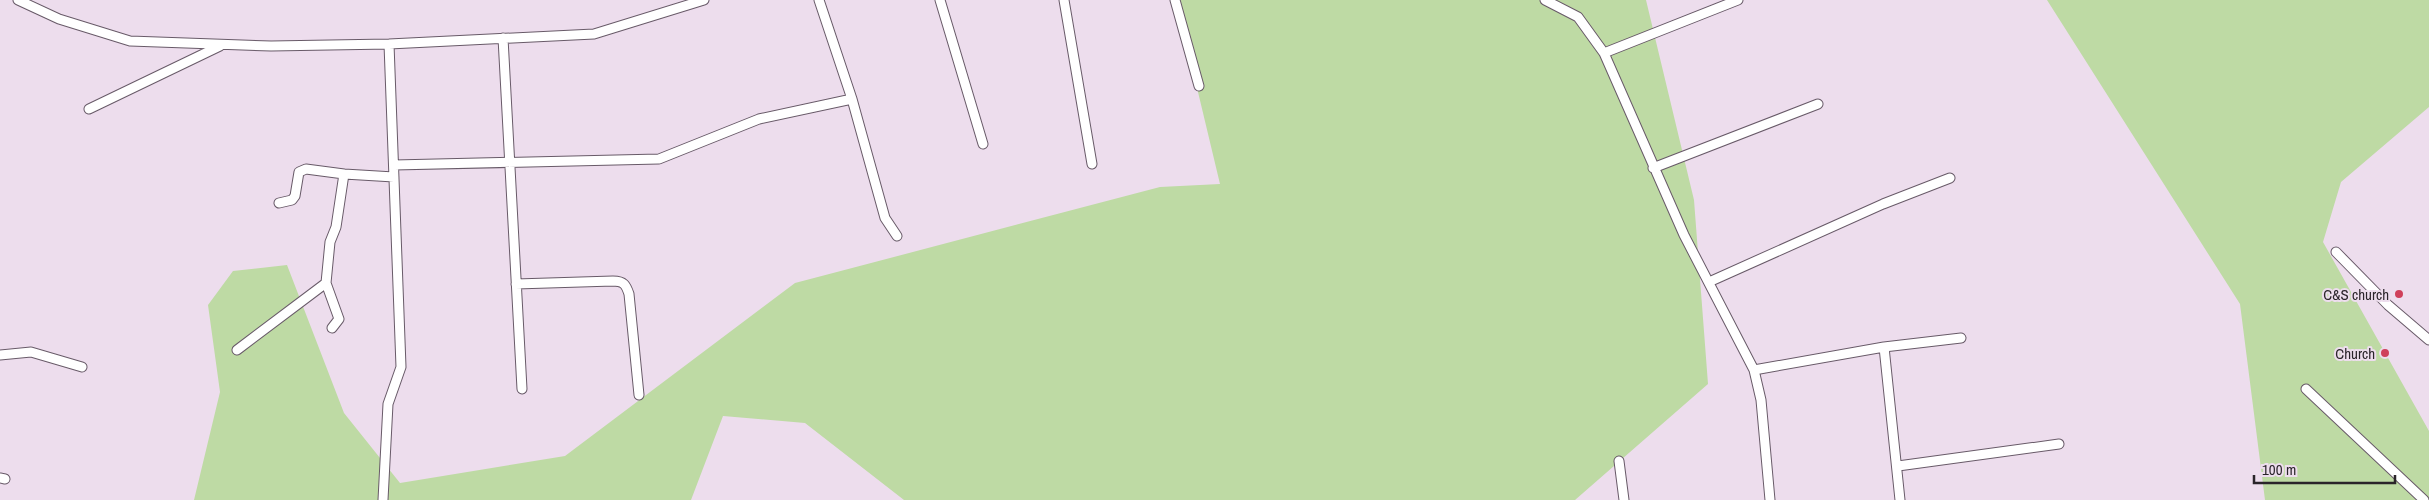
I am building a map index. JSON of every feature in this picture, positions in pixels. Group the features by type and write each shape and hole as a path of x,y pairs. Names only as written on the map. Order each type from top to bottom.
{"street":[{"path":"18,0 59,19 130,41 222,45 389,44 594,34 704,0"},
{"path":"819,0 852,99 885,218 896,236"},
{"path":"940,0 983,144"},
{"path":"1064,0 1092,164"},
{"path":"1175,0 1199,86"},
{"path":"1545,0 1578,17 1604,53 1684,235 1754,370 1761,400 1770,500"},
{"path":"1604,53 1727,2 1738,0"},
{"path":"503,38 522,390"},
{"path":"383,500 388,404 401,367 389,44"},
{"path":"89,109 222,45"},
{"path":"394,165 510,164 659,159 759,119 852,99"},
{"path":"1653,168 1818,104"},
{"path":"278,203 292,200 295,196 299,172 306,169 344,174 394,177"},
{"path":"332,328 339,319 332,293 326,283 330,242 336,227 344,174"},
{"path":"1709,282 1883,204 1950,178"},
{"path":"2336,252 2388,304 2429,340"},
{"path":"516,284 620,281 626,285 629,294 639,395"},
{"path":"237,350 326,283"},
{"path":"1754,370 1884,347 1961,338"},
{"path":"1884,347 1898,466 1900,500"},
{"path":"0,355 31,352 82,367"},
{"path":"2306,389 2424,500"},
{"path":"1898,466 2060,444"},
{"path":"1619,461 1624,500"}],"green space":[{"path":"1176,0 1646,0 1694,200 1708,384 1575,500 904,500 805,423 723,416 691,500 194,500 220,392 208,305 233,271 287,265 344,413 400,483 565,456 795,283 1160,187 1220,184"},
{"path":"2047,0 2429,0 2429,107 2341,182 2323,242 2429,431 2429,500 2265,500 2240,304"}],"place":[{"name":"C&S church","path":"2399,294"},
{"name":"Church","path":"2385,353"}]}
